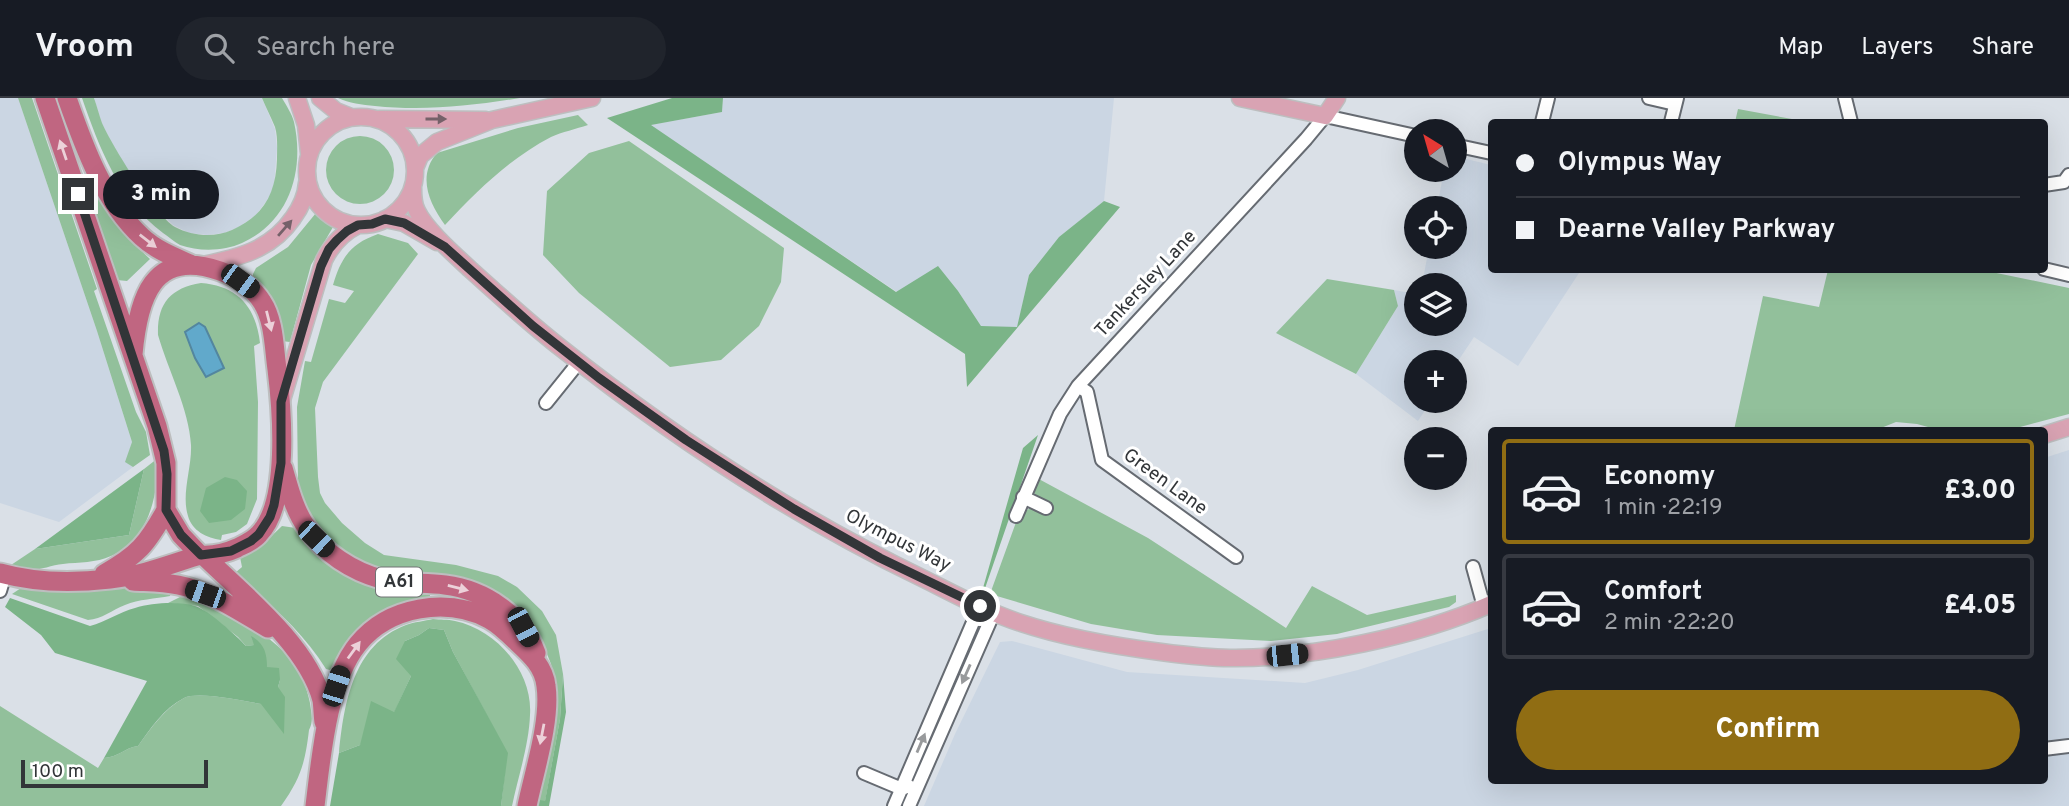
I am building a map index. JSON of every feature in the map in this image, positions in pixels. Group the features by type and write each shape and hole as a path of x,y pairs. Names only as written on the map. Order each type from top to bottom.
{"highway":[{"path":"45,98 164,451 167,474 166,510"},
{"path":"67,98 94,167 121,213 153,246 196,264"},
{"path":"133,354 137,315 148,289 154,281 170,270 196,264"},
{"name":"A61","path":"2,580 102,580 148,571 202,555 231,551 251,541 270,517 281,463 281,402 270,325 262,302 252,289 240,281 196,264"},
{"name":"A61","path":"281,463 297,510 306,527 337,558 364,574 382,579 447,585 472,592 505,610 523,627 547,686 544,728 527,806"},
{"name":"A61","path":"102,580 135,554 150,537 166,510 181,535 261,610 305,663 322,701 325,737"},
{"path":"102,580 170,584 197,591 222,601 287,639"},
{"name":"A61","path":"312,801 341,671 366,634 377,626 416,609 461,609 499,625 541,667"}],"main road":[{"path":"196,264 237,258 251,253 276,238 299,210 306,194 309,155 306,125 297,98"},
{"path":"320,98 336,111 351,117"},
{"path":"307,180 313,197 325,211 340,221 358,225 372,224 385,219 402,206 413,187 415,168 420,156 437,142 492,120 592,98"},
{"path":"1240,98 1325,116 1338,98"},
{"path":"309,155 323,132 339,121 351,117 492,120"},
{"path":"379,119 404,138 410,147 415,168"},
{"name":"Olympus Way","path":"413,187 418,213 445,247 533,326 686,440 794,509 880,558 1022,623 1121,647 1227,659 1263,658 1309,653 1386,638 1461,617 1487,606"},
{"name":"Olympus Way","path":"385,219 404,223 445,247"},
{"path":"281,402 324,260 337,240 358,225"},
{"path":"2048,434 2069,427"}],"street":[{"path":"1543,119 1548,98"},
{"path":"1649,98 1676,101 1672,119"},
{"path":"1845,98 1850,119"},
{"path":"1325,116 1404,133"},
{"name":"Tankersley Lane","path":"1016,516 1060,414 1078,386 1307,139 1325,116"},
{"path":"1467,148 1488,152"},
{"path":"2048,185 2064,182 2069,175"},
{"path":"2048,271 2069,275"},
{"path":"546,403 579,362"},
{"name":"Green Lane","path":"1078,386 1087,392 1102,460 1236,557"},
{"path":"1023,497 1046,508"},
{"path":"1473,567 1487,606"},
{"path":"909,806 987,609"},
{"path":"894,806 987,609"},
{"path":"2048,748 2069,746"},
{"path":"864,773 902,789 914,783 924,772"}],"shaded area":[{"path":"0,98 18,98 132,442 126,462 133,467 59,522 0,503"},
{"path":"94,98 262,98 275,129 277,148 274,187 268,199 256,215 225,233 189,233 173,225 154,206 121,160 102,124"},
{"path":"723,98 1114,98 1104,201 1059,237 1029,275 1017,328 981,326 958,291 897,292 650,125 722,112"},
{"path":"1467,159 1488,164 1488,273 1579,273 1518,366 1474,337 1465,350 1404,350 1404,410 1356,374 1398,306 1394,290 1404,292 1404,336 1467,336 1467,273 1424,273 1427,259 1467,259 1467,196 1439,196 1442,182 1467,182"},
{"path":"1407,413 1423,413 1418,421"},
{"path":"2069,450 2069,806 924,806 955,734 1000,642 1012,641 1127,672 1305,683 1358,670 1488,629 1488,784 2048,784 2048,457"}],"green space":[{"path":"18,98 32,98 97,289 94,291 136,412 146,432 150,455 133,467 125,462 132,442"},
{"path":"82,98 94,98 102,123 115,147 146,195 167,220 182,230 211,235 225,233 252,218 271,193 276,171 277,135 262,98 282,98 294,122 297,140 295,176 290,193 272,222 242,243 204,250 180,245 148,220 123,189 103,154"},
{"path":"338,98 520,98 411,108 365,105"},
{"path":"672,98 723,98 722,112 651,125 896,292 938,266 981,326 1017,327 1029,275 1059,237 1104,201 1120,207 967,387 965,354 607,118"},
{"path":"1738,109 1792,119 1736,119"},
{"path":"578,115 588,125 551,137 521,155 482,188 445,225 430,199 427,180 431,162 437,153 518,128"},
{"path":"360,136 373,139 384,146 391,157 394,170 391,183 384,194 373,201 360,204 347,201 336,194 329,183 326,170 329,157 336,146 347,139"},
{"path":"629,141 784,248 781,282 759,326 721,360 670,367 579,293 543,255 547,191 589,153"},
{"path":"89,182 116,223 150,259 127,281 117,280 83,183"},
{"path":"316,213 331,222 333,227 311,265 290,342 281,341 253,280 253,274 256,268 288,247"},
{"path":"378,234 408,243 418,254 323,382 315,408 320,493 342,523 384,555 456,565 498,576 517,587 542,611 556,635 563,674 560,719 545,802 535,799 555,686 551,664 533,628 520,613 407,574 363,564 336,547 317,527 300,498 297,407 305,361 311,362 329,299 345,303 354,291 333,285 343,260 360,242"},
{"path":"1827,273 1996,273 2069,288 2069,414 2020,427 1928,427 1896,422 1884,427 1735,427 1763,296 1819,307"},
{"path":"1327,279 1394,290 1398,306 1356,374 1276,333"},
{"path":"201,283 225,289 243,301 254,319 260,343 254,346 258,402 257,499 247,524 236,532 222,535 221,540 201,533 193,526 188,516 186,490 191,454 189,431 158,335 160,314 168,299 181,289"},
{"path":"1038,435 973,623 1023,448"},
{"path":"158,458 156,487 149,515 143,528 124,549 93,561 34,570 8,567 35,549 129,535 144,469"},
{"path":"144,469 129,535 35,549 133,477"},
{"path":"225,477 237,480 247,491 245,509 231,520 209,523 200,511 206,488"},
{"path":"1037,478 1148,538 1286,628 1312,586 1367,615 1456,595 1456,602 1449,607 1337,634 1271,641 1157,635 1091,624 990,594 1019,514 1033,507"},
{"path":"282,526 296,528 309,545 430,591 430,599 353,637 330,670 326,669 295,629 235,573 242,567 240,557 259,548"},
{"path":"126,586 172,589 170,596 130,603 88,620 12,594 21,588 81,591"},
{"path":"185,592 262,634 293,662 303,681 312,716 306,752 301,770 281,806 0,806 0,706 98,768 104,758 138,746 164,713 184,698 210,696 261,704 278,687 280,680 267,667 251,637 255,645 246,646 198,606 168,603"},
{"path":"10,598 90,626 149,605 165,603 200,608 222,623 246,646 254,645 251,636 259,642 264,649 267,667 279,668 278,687 285,697 284,734 261,704 221,697 191,696 177,702 164,713 138,746 104,758 147,681 55,653 41,635 5,607"},
{"path":"433,619 455,621 485,633 509,655 525,683 529,699 529,726 512,806 501,806 507,753 444,630 429,628 405,641 411,676 394,713 360,745 339,753 348,696 363,661 374,646 388,634 406,625"},
{"path":"429,628 444,630 453,652 508,753 501,806 330,806 339,753 360,745 371,701 394,712 411,676 396,659 405,641"},
{"path":"563,674 566,712 549,806 534,806 535,799 545,801 560,719"}],"water":[{"path":"199,323 205,327 224,368 206,377 185,332"}],"route":[{"path":"78,194 164,451 167,474 166,510 181,535 201,555 231,551 251,541 265,527 274,505 281,463 281,402 321,266 329,249 347,231 358,225 385,219 404,223 445,247 533,326 599,378 686,440 794,509 880,558 980,606"}]}
